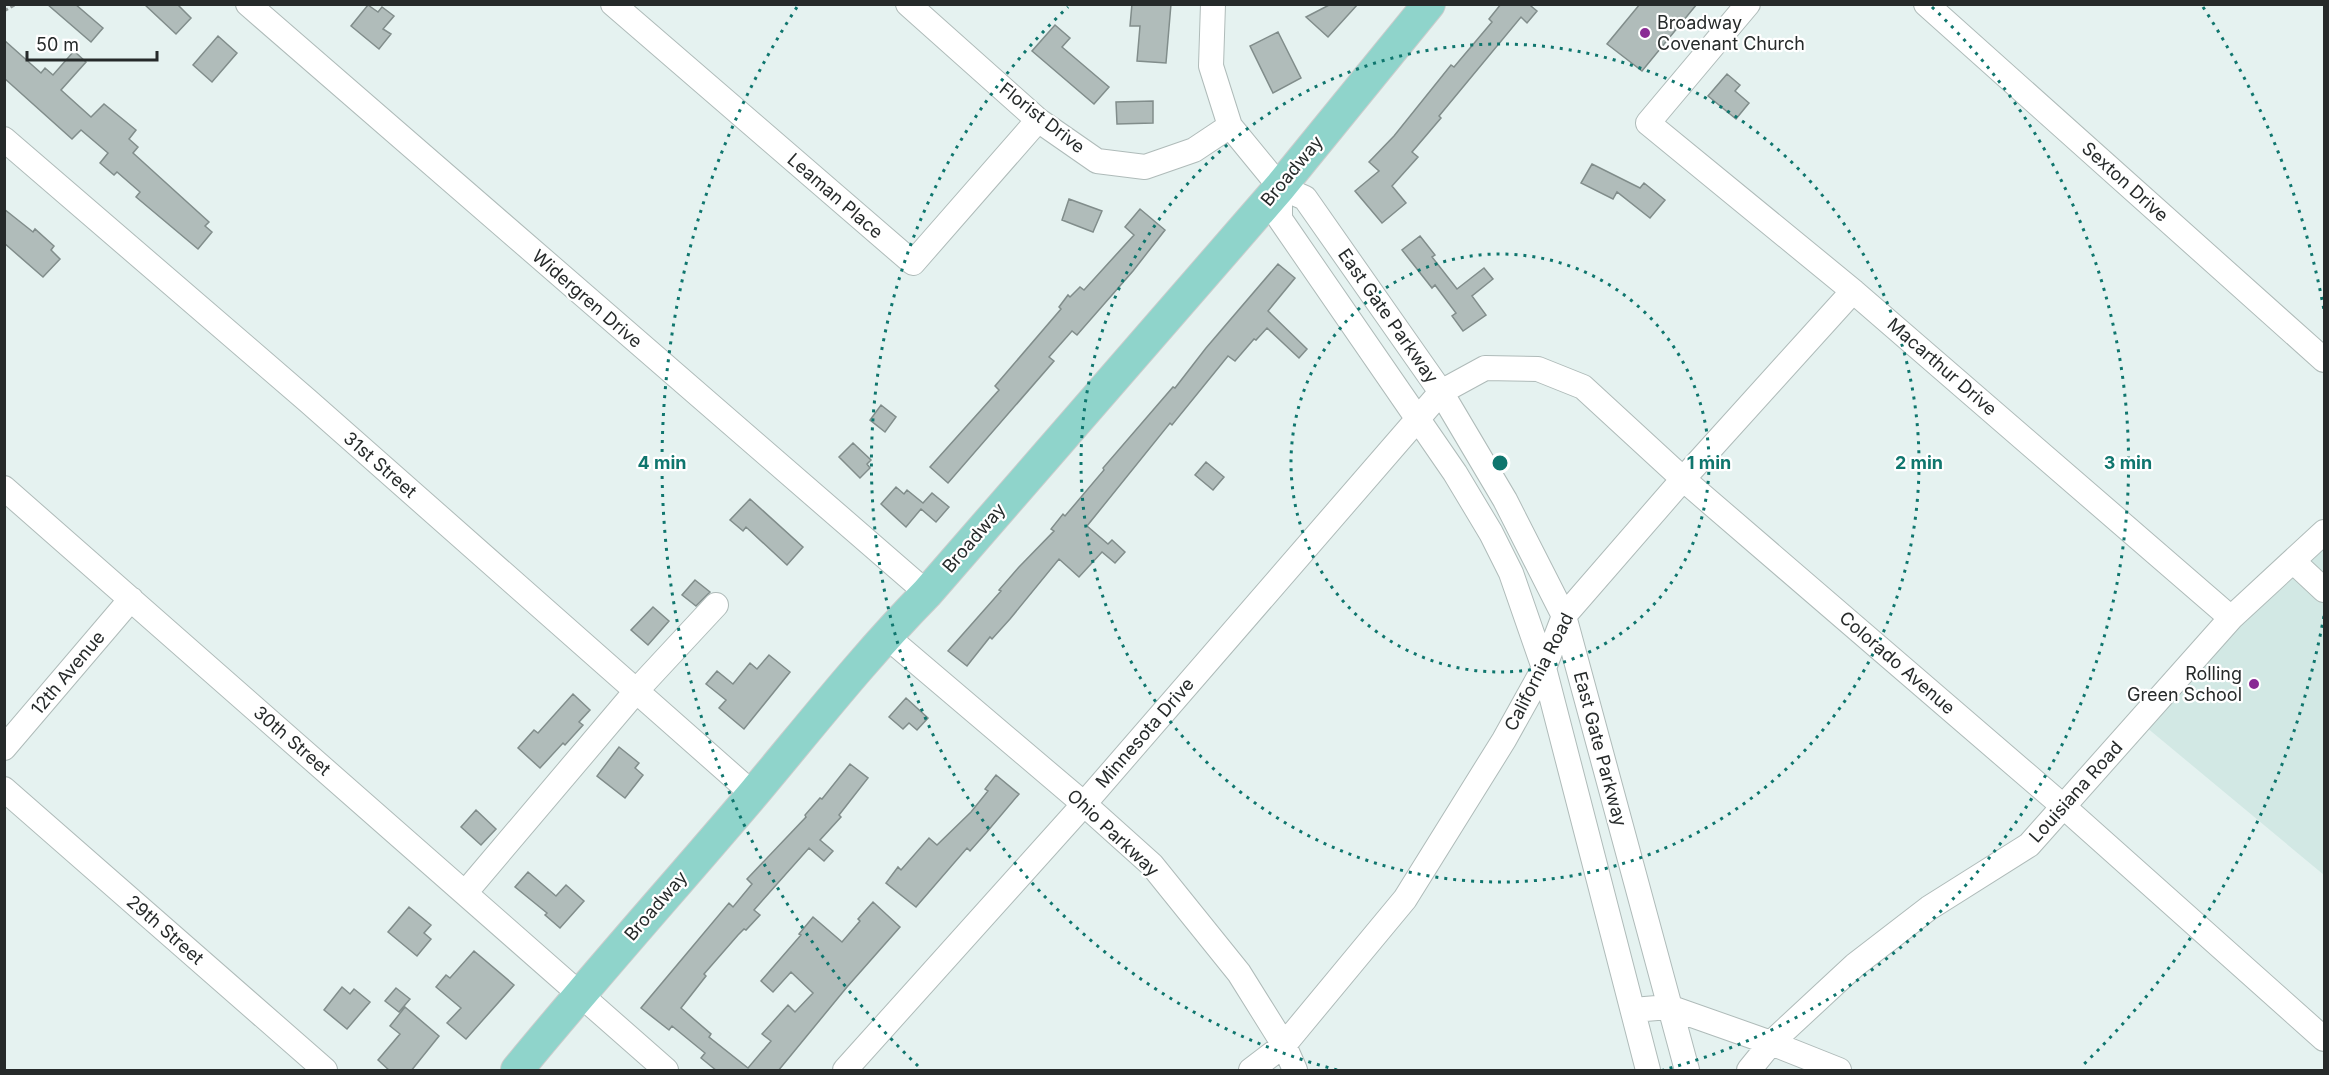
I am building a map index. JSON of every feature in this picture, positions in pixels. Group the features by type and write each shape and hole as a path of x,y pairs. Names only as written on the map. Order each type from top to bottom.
{"main road":[{"name":"Broadway","path":"518,1071 580,994 753,794 885,635 927,593 1280,187 1430,4"}],"street":[{"name":"Widergren Drive","path":"248,4 927,593"},
{"name":"Leaman Place","path":"613,4 913,263 1038,120"},
{"name":"Florist Drive","path":"908,4 1038,120 1097,161 1144,167 1194,150 1230,126"},
{"name":"East Gate Parkway","path":"1213,4 1211,66 1230,126 1280,187 1305,198 1441,392 1504,500 1564,616 1687,1071"},
{"name":"Macarthur Drive","path":"1748,4 1648,123 1853,291 2231,618"},
{"name":"Sexton Drive","path":"1926,4 2325,360"},
{"name":"31st Street","path":"4,139 637,690 753,794"},
{"name":"East Gate Parkway","path":"1280,187 1280,219 1455,473 1491,533 1511,573 1544,668 1648,1071"},
{"name":"California Road","path":"1251,1071 1284,1045 1405,899 1504,740 1544,668 1564,616 1683,479 1853,291"},
{"name":"Colorado Avenue","path":"1441,392 1485,368 1538,369 1583,387 1683,479 2064,807 2325,1039"},
{"name":"Minnesota Drive","path":"845,1071 1084,804 1441,392"},
{"name":"30th Street","path":"4,489 666,1071"},
{"name":"Louisiana Road","path":"1749,1071 1772,1043 1855,965 1929,908 2030,844 2231,618 2325,532"},
{"path":"2294,562 2325,590"},
{"name":"12th Avenue","path":"4,748 131,599"},
{"path":"465,894 637,690 716,605"},
{"name":"Ohio Parkway","path":"885,635 1084,804 1152,865 1239,973 1284,1045 1295,1071"},
{"name":"29th Street","path":"4,789 325,1071"},
{"path":"1633,1010 1670,1007 1772,1043 1839,1071"}],"path":[{"path":"4,11 16,4"}],"shaded area":[{"name":"Rolling Green School","path":"2324,545 2324,875 2146,727 2222,642"}],"building":[{"path":"47,4 75,4 103,28 91,42"},
{"path":"144,4 177,4 191,18 176,34"},
{"path":"1132,4 1171,4 1166,63 1137,61 1140,26 1130,26"},
{"path":"1331,4 1358,4 1328,37 1306,17"},
{"path":"1501,4 1532,4 1531,6 1537,11 1527,23 1521,17 1412,152 1418,157 1392,186 1406,203 1382,223 1355,191 1379,171 1369,162 1394,136 1451,65 1454,67 1492,22 1489,19"},
{"name":"Broadway Covenant Church","path":"1640,4 1697,4 1642,71 1607,44"},
{"path":"368,5 378,12 382,7 394,16 383,29 391,34 379,49 351,26"},
{"path":"1055,25 1070,38 1062,47 1109,87 1094,104 1032,51"},
{"path":"1278,32 1301,78 1273,93 1250,46"},
{"path":"218,36 237,53 212,82 193,65"},
{"path":"4,40 41,73 45,68 53,75 74,51 86,62 61,90 91,117 104,104 136,130 129,139 138,147 133,153 209,222 205,226 212,232 198,249 136,197 140,192 117,172 114,175 100,163 108,153 81,130 72,139 4,78"},
{"path":"1727,74 1740,85 1735,91 1749,103 1736,119 1708,96"},
{"path":"1153,101 1153,123 1117,124 1116,102"},
{"path":"1592,164 1640,188 1644,183 1665,200 1650,218 1617,192 1613,199 1581,183"},
{"path":"1069,199 1102,211 1093,232 1062,220"},
{"path":"4,209 33,232 35,229 54,246 51,250 60,259 43,277 4,243"},
{"path":"1140,209 1165,230 1133,271 1077,335 1072,331 1049,357 1054,361 948,483 930,467 999,390 995,386 1061,309 1059,307 1068,295 1070,297 1080,287 1084,290 1134,235 1125,227"},
{"path":"1420,236 1435,255 1432,257 1457,289 1484,268 1493,279 1472,296 1486,315 1463,331 1452,316 1456,313 1435,285 1432,288 1402,250"},
{"path":"1278,264 1295,278 1268,311 1307,349 1299,358 1267,328 1235,361 1228,356 1172,425 1170,423 1087,526 1108,544 1112,540 1125,552 1115,563 1102,552 1079,577 1059,559 1010,619 992,639 990,637 967,666 948,651 1019,567 1054,531 1051,529 1063,514 1065,516 1104,470 1103,468 1173,387 1175,388"},
{"path":"881,405 896,417 885,432 870,420"},
{"path":"853,443 871,460 867,464 870,468 860,478 839,457"},
{"path":"1206,462 1224,477 1213,490 1195,475"},
{"path":"896,487 904,494 907,490 923,503 932,493 949,507 936,522 921,509 906,527 881,504"},
{"path":"750,499 803,547 787,565 746,527 743,531 730,520"},
{"path":"695,580 710,592 696,606 682,595"},
{"path":"653,607 669,621 648,645 631,630"},
{"path":"769,655 790,672 744,729 719,708 726,700 706,684 717,671 733,684 750,663 757,669"},
{"path":"573,694 590,710 579,722 583,725 540,768 518,748 534,730 538,733"},
{"path":"906,698 928,718 917,730 909,723 903,729 889,717"},
{"path":"619,747 639,763 635,768 643,775 625,798 597,776"},
{"path":"850,764 868,778 839,815 841,817 820,840 833,851 824,861 809,848 754,910 760,915 738,935 704,974 706,976 681,1008 711,1034 709,1037 748,1068 771,1041 762,1034 788,1005 795,1012 813,993 791,972 773,992 761,981 801,935 799,934 813,917 842,942 873,902 900,927 778,1071 717,1071 701,1058 705,1053 672,1026 669,1030 641,1008 729,903 733,907 752,884 747,879 806,817 805,815 820,798 822,799"},
{"path":"996,775 1019,794 970,851 967,848 916,907 886,883 898,867 901,870 929,838 937,845 971,812 988,791 985,789"},
{"path":"476,810 496,829 481,845 461,827"},
{"path":"528,872 556,896 566,885 584,901 560,928 545,915 547,913 515,887"},
{"path":"409,907 431,925 424,933 431,939 417,956 388,932"},
{"path":"474,951 514,985 466,1039 447,1023 461,1008 436,987 446,975 450,978"},
{"path":"342,987 350,994 354,989 370,1002 347,1029 324,1010"},
{"path":"396,988 410,999 399,1012 385,1001"},
{"path":"405,1007 439,1036 411,1071 390,1071 378,1060 400,1034 390,1026"}],"place":[{"name":"Broadway Covenant Church","path":"1645,33"},
{"name":"Rolling Green School","path":"2254,684"}]}
